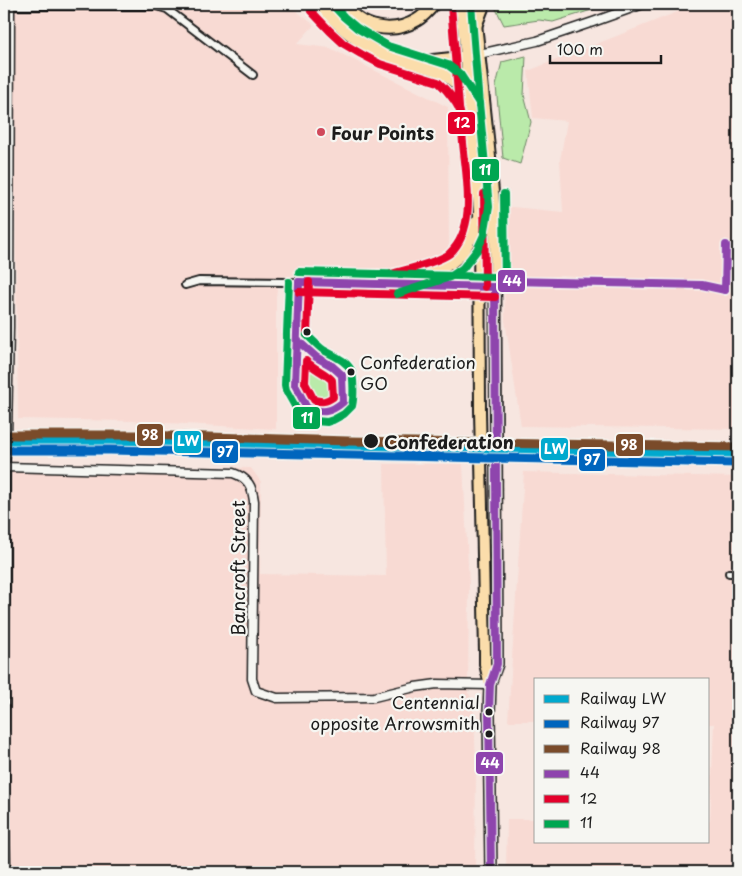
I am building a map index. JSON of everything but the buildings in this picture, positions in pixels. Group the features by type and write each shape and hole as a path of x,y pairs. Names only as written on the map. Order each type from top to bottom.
{"highway":[{"path":"318,4 337,24 366,46 384,55 442,73 452,80 469,105"},
{"path":"344,4 365,23 391,29 416,21 426,14 434,4"},
{"path":"476,25 484,4"},
{"path":"404,60 428,61 466,57"}],"main road":[{"path":"461,4 479,207 480,400 485,664 490,685 491,872"},
{"path":"474,4 495,216 497,664 490,685"},
{"path":"394,284 445,268 456,261 468,246 474,232 479,207"}],"street":[{"path":"466,57 537,40 643,4"},
{"path":"4,731 4,467 7,435 9,327 10,5 156,6 168,9 253,75"},
{"path":"185,285 199,281 495,287"},
{"name":"Bancroft Street","path":"4,467 233,473 242,476 250,486 254,501 252,679 256,691 277,698 374,698 414,687 437,684 490,685"},
{"path":"729,573 738,573"},
{"path":"4,765 6,872"}],"shaded area":[{"path":"4,4 288,4 314,25 297,44 330,48 448,107 449,261 406,267 330,271 279,277 276,297 276,429 131,421 18,419 14,107 4,107"},
{"path":"711,4 738,4 738,429 521,426 505,320 502,206 563,212 560,160 567,121 533,118 528,71 690,7"},
{"path":"4,464 251,468 261,482 260,574 386,576 384,464 463,464 469,585 468,693 474,711 476,767 475,872 4,872"},
{"path":"524,472 738,477 738,872 506,872 507,819 534,819 534,844 710,844 714,724 710,724 710,678 534,678 534,721 508,721"}],"green space":[{"path":"497,4 611,4 553,22 539,20 504,25 495,7"},
{"path":"526,56 524,95 531,122 520,164 503,158 496,86 502,62"},
{"path":"312,368 323,373 331,383 330,397 324,400 310,396 304,390 301,383 304,375"}],"rail line":[{"name":"98","path":"4,435 139,435 349,441 738,447"},
{"name":"LW","path":"4,440 110,440 738,453"},
{"name":"97","path":"4,450 110,450 738,463"}],"transit line":[{"name":"11","path":"332,4 357,28 388,46 448,65 460,74 479,103 489,207 484,235 477,250 463,268 450,277 397,294"},
{"name":"11","path":"471,4 479,105"},
{"name":"12","path":"451,5 459,107"},
{"name":"12","path":"311,11 344,44 361,54 380,64 438,82 453,98 460,112 468,186 467,216 464,230 458,243 449,254 422,266 391,274"},
{"name":"12","path":"484,194 485,287"},
{"name":"11","path":"504,194 505,287"},
{"name":"44","path":"725,290 726,245"},
{"name":"11","path":"299,272 495,277"},
{"name":"44","path":"299,282 495,287 508,281 702,285 725,290"},
{"name":"11","path":"289,282 286,390 300,415 315,421 327,422 344,414 352,406 352,373 345,363 322,349 307,335"},
{"name":"44","path":"297,340 316,357 332,366 342,375 343,402 334,408 326,411 307,408 295,385 299,282"},
{"name":"12","path":"307,335 309,282"},
{"name":"44","path":"491,872 489,714 490,685 497,664 495,287"},
{"name":"12","path":"299,292 495,297"},
{"name":"12","path":"306,361 332,380 333,397 324,401 314,400 305,383 306,361"}],"place":[{"name":"Four Points","path":"321,132"},
{"name":"Confederation GO","path":"351,372"},
{"name":"Confederation","path":"371,441"},
{"name":"Centennial opposite Arrowsmith","path":"489,712"}]}
